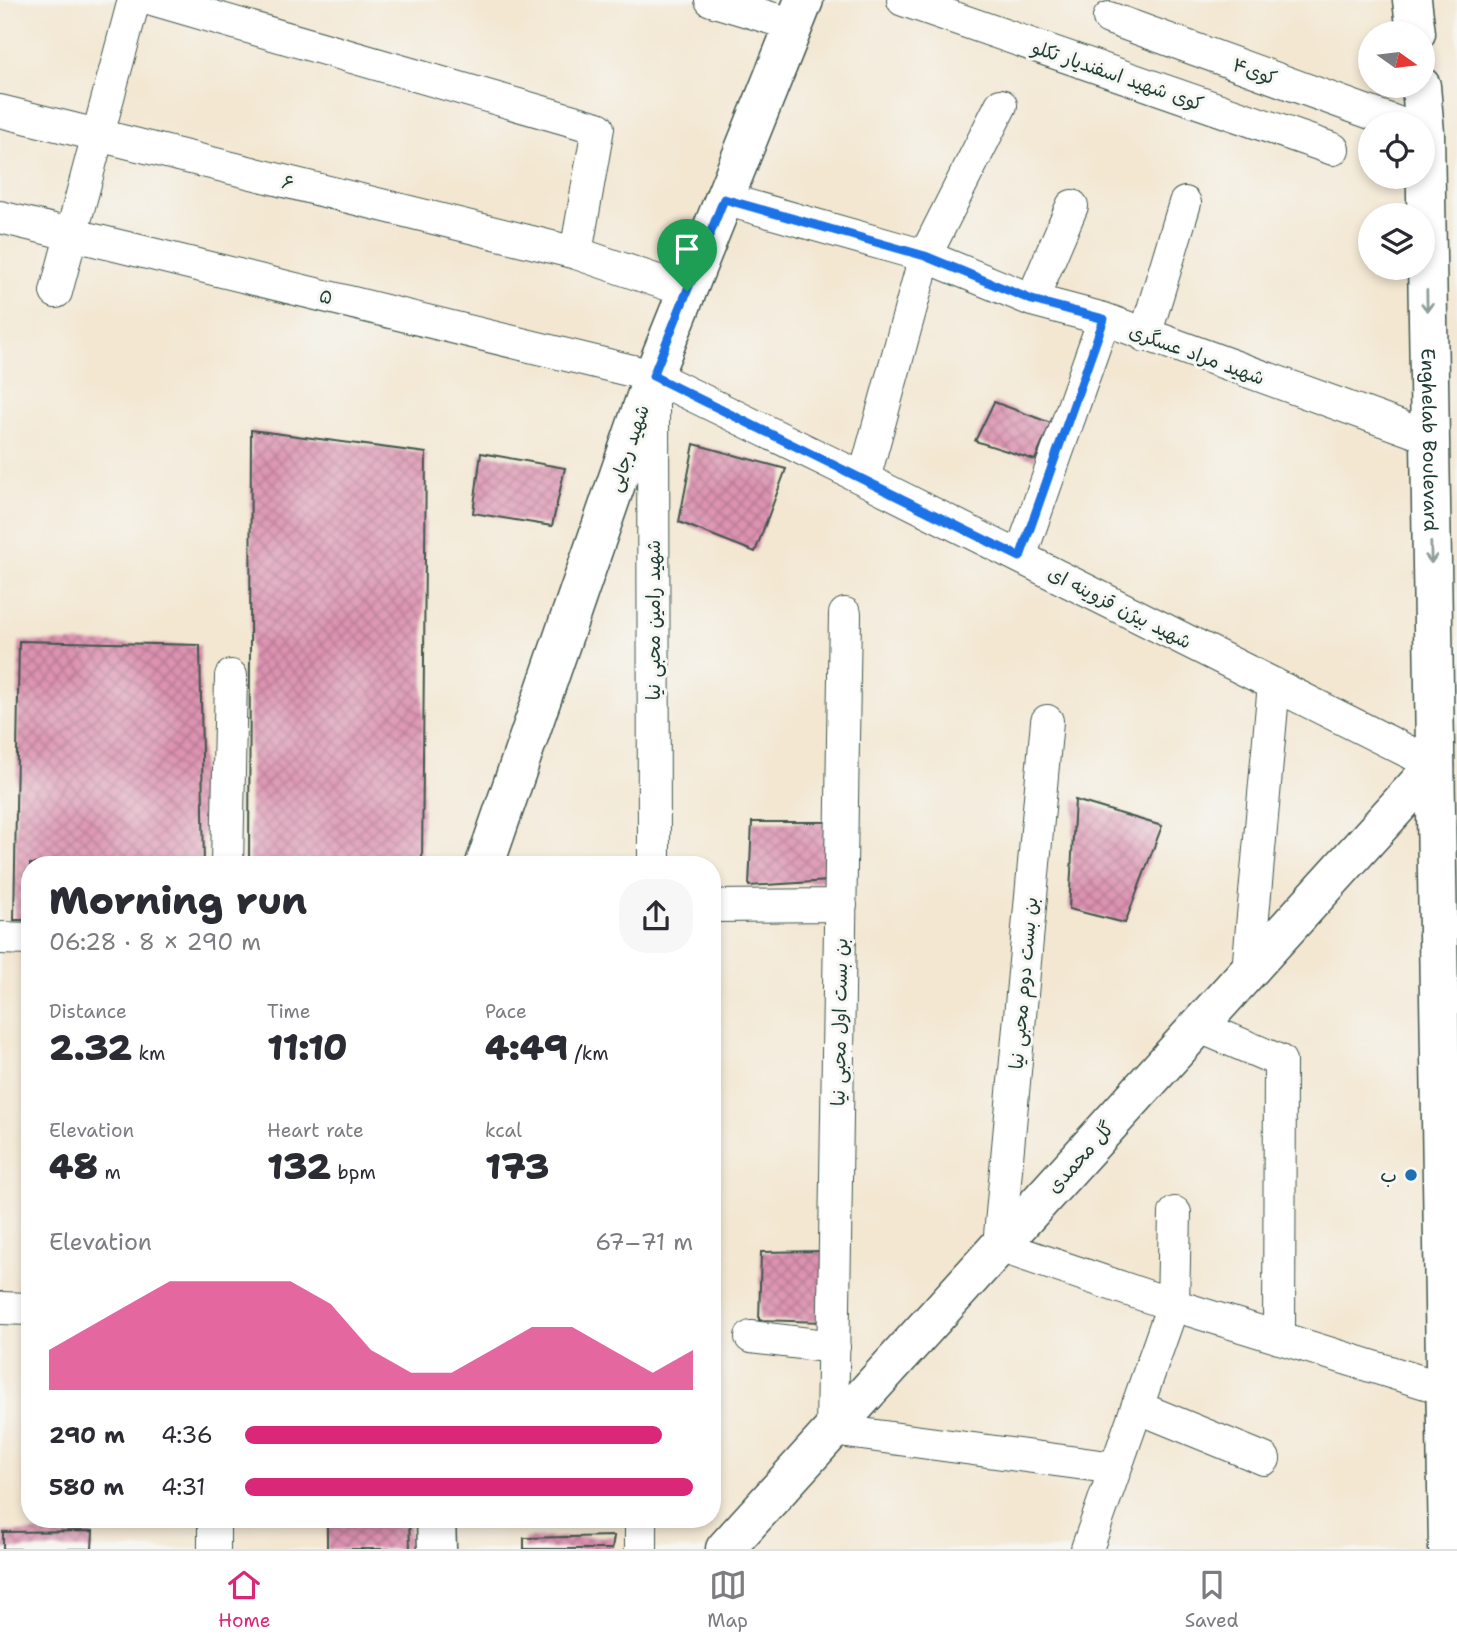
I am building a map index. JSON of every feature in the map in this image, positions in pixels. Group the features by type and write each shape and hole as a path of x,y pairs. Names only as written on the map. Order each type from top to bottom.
{"street":[{"path":"56,292 134,0"},
{"path":"155,0 598,128 576,253"},
{"path":"711,0 799,12"},
{"name":"کوی شهید اسفندیار تکلو","path":"903,0 1334,149"},
{"name":"شهید رجایی","path":"488,856 653,376 799,12"},
{"name":"کوی۴","path":"1109,18 1367,112"},
{"path":"864,479 925,256 1001,105"},
{"name":"۶","path":"0,111 576,253 687,291"},
{"name":"Enghelab Boulevard","path":"1418,189 1429,437 1448,1549"},
{"name":"شهید مراد عسگری","path":"724,199 925,256 1032,300 1104,319 1429,437"},
{"path":"1145,336 1185,203"},
{"path":"1032,300 1072,206"},
{"name":"۵","path":"0,217 653,376"},
{"path":"1020,557 1104,319"},
{"name":"شهید بیژن قزوینه ای","path":"653,376 1435,765"},
{"name":"شهید رامین محبی نیا","path":"653,376 654,856"},
{"name":"بن بست اول محبی نیا","path":"832,1430 845,614"},
{"path":"227,856 230,677"},
{"path":"1248,971 1273,684"},
{"name":"بن بست دوم محبی نیا","path":"999,1246 1047,721"},
{"name":"گل محمدی","path":"725,1549 1435,765"},
{"path":"721,906 841,905"},
{"path":"0,938 21,939"},
{"path":"1198,1026 1280,1061 1279,1338"},
{"path":"1087,1549 1173,1306 1175,1213"},
{"path":"999,1246 1173,1306 1445,1389"},
{"path":"0,1308 21,1309"},
{"path":"751,1337 834,1347"},
{"path":"1137,1407 1264,1459"},
{"path":"832,1430 1115,1468"},
{"path":"214,1528 214,1549"},
{"path":"436,1528 437,1549"},
{"path":"641,1528 641,1549"}],"building":[{"path":"994,402 1051,423 1035,460 975,441"},
{"path":"251,430 426,453 422,856 249,856"},
{"path":"694,444 786,469 755,552 679,522"},
{"path":"481,453 565,468 552,526 473,513"},
{"path":"19,641 200,645 204,856 21,856 21,920 14,920"},
{"path":"1075,800 1162,826 1125,923 1069,909"},
{"path":"752,822 832,822 829,881 749,886"},
{"path":"827,1251 824,1322 759,1320 761,1252"},
{"path":"327,1528 409,1528 410,1549 327,1549"},
{"path":"93,1531 92,1549 3,1549 3,1532"},
{"path":"614,1536 612,1549 524,1549 524,1538"}],"place":[{"name":"ب","path":"1411,1175"}],"route":[{"path":"724,199 925,256 1032,300 1104,319 1020,557 653,376 687,291 724,199"}]}
